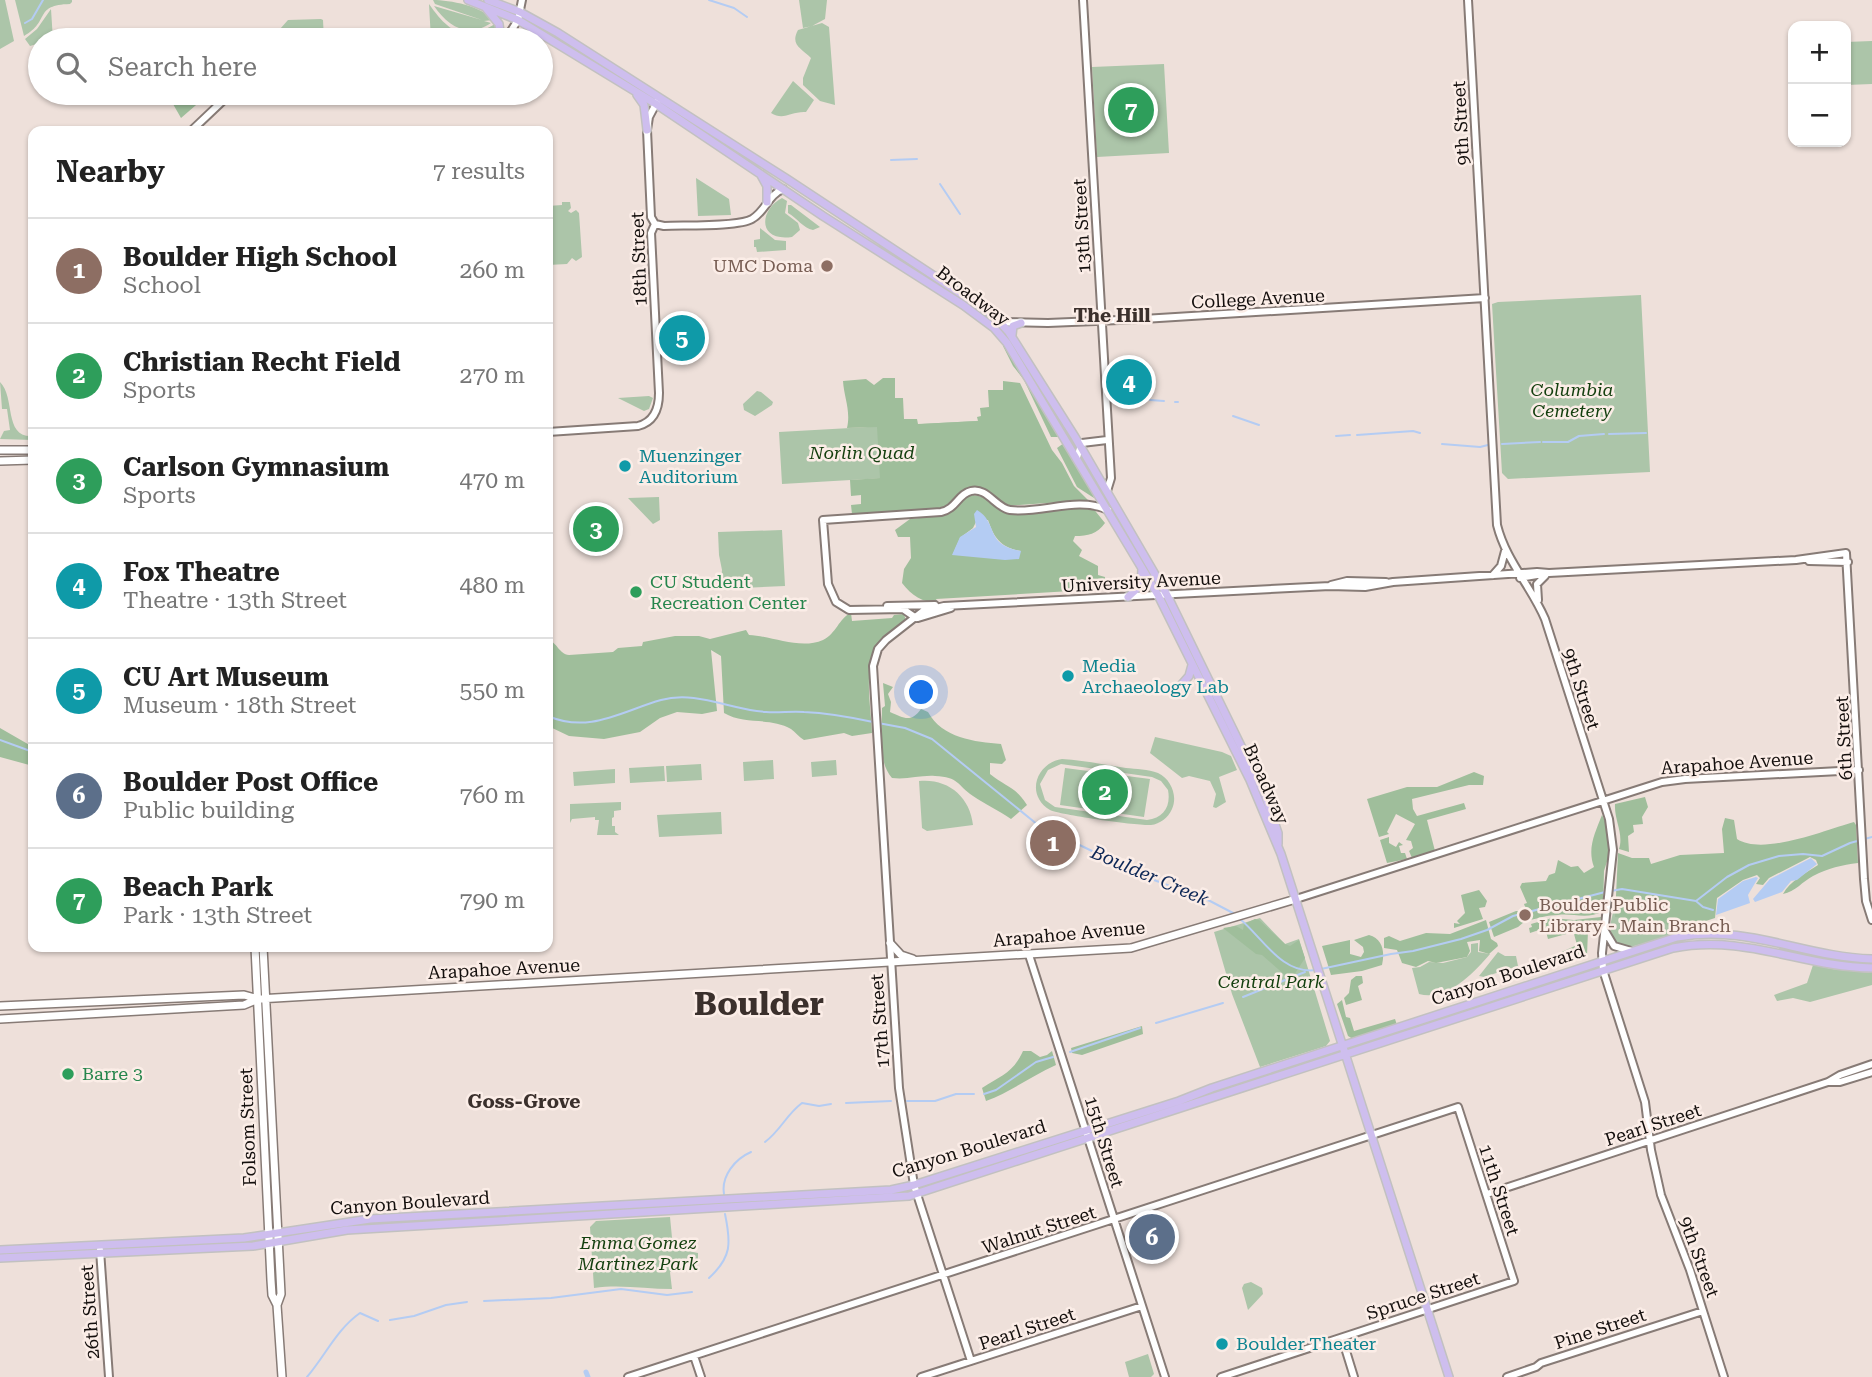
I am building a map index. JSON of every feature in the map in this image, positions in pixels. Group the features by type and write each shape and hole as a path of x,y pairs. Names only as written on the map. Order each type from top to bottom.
{"main road":[{"name":"Broadway","path":"468,0 485,3 547,28"},
{"path":"485,3 500,28"},
{"name":"Broadway","path":"519,16 537,28"},
{"name":"Broadway","path":"553,31 783,189 982,318 1007,342 1158,595 1250,780 1278,845 1449,1377"},
{"name":"Broadway","path":"553,38 628,87 658,101 803,190 997,319 1012,335 1167,594 1265,795 1278,833 1278,845"},
{"path":"628,87 643,104 647,130"},
{"path":"756,170 767,185 767,202"},
{"path":"783,189 803,190"},
{"path":"982,318 997,319"},
{"path":"1012,335 1013,325 1021,323"},
{"path":"0,450 28,450"},
{"path":"0,461 28,460"},
{"path":"1101,498 1116,507"},
{"path":"1128,597 1141,585 1142,568"},
{"path":"1182,684 1189,676 1192,665"},
{"path":"1202,683 1216,696"},
{"name":"Arapahoe Avenue","path":"0,1019 244,1005 262,999 1131,948 1296,899"},
{"name":"Canyon Boulevard","path":"0,1250 217,1240 370,1219 869,1192 914,1185 1345,1055 1677,937 1729,933 1828,954 1872,959"},
{"path":"890,943 908,958 927,960"},
{"name":"Canyon Boulevard","path":"0,1258 100,1255 268,1244 348,1230 884,1199 917,1194 1342,1046 1602,965 1673,948 1719,943 1747,946 1834,965 1872,968"},
{"name":"Folsom Street","path":"256,952 262,999 281,1294 277,1305"},
{"name":"Folsom Street","path":"263,952 268,1244 272,1295 277,1305 282,1377"},
{"name":"Arapahoe Avenue","path":"0,1006 244,995 262,999"}],"street":[{"path":"511,28 519,16 522,0"},
{"name":"13th Street","path":"1083,0 1111,478 1107,491"},
{"name":"9th Street","path":"1468,0 1497,520 1505,549 1538,604 1612,833 1612,869 1602,965 1645,1102 1661,1195 1724,1377"},
{"name":"18th Street","path":"553,432 643,425 652,419 657,410 660,396 651,233 655,225 651,211 647,130 649,117 658,101"},
{"path":"196,126 218,105"},
{"path":"655,225 745,222 758,214 772,195 783,189"},
{"name":"College Avenue","path":"997,319 1021,323 1100,321 1485,298"},
{"name":"College Avenue","path":"997,319 1032,322"},
{"path":"1077,457 1080,445 1089,441 1107,440"},
{"path":"944,606 907,604 849,610 832,597 828,584 823,520 941,512 951,509 966,493 974,490 985,494 1008,510 1091,505 1108,511"},
{"path":"1490,577 1501,566 1505,549"},
{"name":"University Avenue","path":"916,618 928,609 944,606 1330,586 1356,588 1393,582 1796,560 1846,553"},
{"name":"6th Street","path":"1846,553 1866,898 1872,920"},
{"name":"University Avenue","path":"1796,560 1848,562"},
{"path":"1538,604 1537,584 1549,573"},
{"path":"907,604 916,612 916,618"},
{"name":"University Avenue","path":"916,618 954,607"},
{"path":"877,608 903,609 916,618"},
{"name":"17th Street","path":"916,618 886,640 874,658 899,1088 914,1185 971,1361"},
{"name":"Arapahoe Avenue","path":"1296,899 1662,782 1859,770"},
{"path":"1604,929 1614,946 1632,951"},
{"name":"15th Street","path":"1030,955 1165,1377"},
{"name":"Pearl Street","path":"1487,1194 1828,1082 1872,1064"},
{"name":"Pearl Street","path":"1828,1082 1840,1082 1872,1072"},
{"name":"Walnut Street","path":"628,1377 1458,1107"},
{"name":"11th Street","path":"1458,1107 1514,1281"},
{"path":"1443,1112 1452,1111 1462,1119"},
{"path":"1119,1237 1122,1221 1133,1213"},
{"name":"26th Street","path":"100,1245 109,1377"},
{"path":"1496,1287 1506,1276 1507,1259"},
{"name":"Spruce Street","path":"1221,1377 1514,1281"},
{"name":"Pearl Street","path":"921,1377 1142,1306"},
{"name":"Pine Street","path":"1507,1377 1541,1363 1703,1311"},
{"path":"1342,1338 1354,1377"},
{"path":"694,1356 702,1377"}],"green space":[{"path":"0,0 5,0 14,41 0,49"},
{"path":"15,0 72,0 70,4 51,7 34,28 28,28 28,33 24,36"},
{"path":"433,0 457,3 481,11 493,20 484,21 491,23 482,28 459,28 445,19 434,6 482,20 435,4"},
{"path":"799,0 827,0 825,19 803,28"},
{"path":"429,4 452,28 430,28"},
{"path":"51,9 52,28 38,28"},
{"path":"321,19 323,28 281,28 288,20"},
{"path":"822,23 829,27 835,105 820,101 803,85 811,58 798,46 795,39 798,30"},
{"path":"1872,41 1872,84 1851,85 1851,42"},
{"path":"1164,64 1169,153 1097,157 1092,67"},
{"path":"793,81 814,100 806,112 784,116 771,113"},
{"path":"174,105 196,105 181,118"},
{"path":"696,178 729,199 731,215 698,216"},
{"path":"782,198 787,201 785,213 798,223 800,230 792,237 772,235 765,223 769,209"},
{"path":"562,202 570,202 571,208 568,211 571,213 576,210 579,213 582,257 576,261 572,258 567,264 553,265 553,206 562,205"},
{"path":"788,205 820,227 813,230 806,227 788,213"},
{"path":"760,228 775,240 786,241 786,250 757,252 754,240 760,239"},
{"name":"Columbia Cemetery","path":"1641,295 1650,472 1508,479 1502,473 1492,304"},
{"path":"1005,344 1062,437 1051,437 1024,380 1003,346"},
{"path":"883,378 895,378 895,398 903,398 904,419 917,419 918,424 978,421 977,417 981,416 980,408 989,407 988,390 1003,390 1003,381 1020,383 1052,450 1074,486 1088,500 1006,506 984,490 973,487 967,488 943,509 852,514 851,505 861,504 861,495 851,496 850,480 880,478 877,427 847,428 848,410 843,381 866,379 874,385"},
{"path":"0,382 8,397 17,431 28,435 28,440 0,439 4,431 10,430 7,409 2,409"},
{"path":"757,391 773,402 755,416 744,410 743,404"},
{"path":"618,398 653,398 649,409 644,411"},
{"name":"Norlin Quad","path":"1011,419 1024,470 782,484 779,432"},
{"path":"1064,443 1094,498 1077,487 1057,448"},
{"path":"967,496 983,498 1013,512 1092,507 1105,523 1092,534 1075,536 1073,541 1082,550 1079,556 1098,566 1098,575 1105,577 1105,589 936,599 938,603 922,600 914,595 902,583 904,569 911,558 910,537 898,537 895,530 910,519 946,515 958,507","holes":["977,520 988,520 999,541 1021,551 953,554 960,538 973,528"]},
{"path":"659,497 660,520 653,524 628,498"},
{"path":"782,530 785,586 720,589 722,570 718,532"},
{"path":"851,613 852,621 892,618 894,615 904,614 906,621 881,642 872,660 869,691 872,733 852,736 844,733 804,740 783,725 740,719 724,713 721,656 711,650 717,711 702,714 677,712 660,718 640,732 604,739 569,736 553,728 553,642 563,653 569,655 613,652 618,648 642,646 643,642 675,636 710,639 746,630 749,635 805,644 823,640"},
{"path":"883,683 893,687 888,694 890,712 910,718 921,709 928,712 934,721 950,733 970,740 1001,744 1006,760 1002,764 990,763 990,774 1014,790 1027,805 1011,819 949,778 892,778 882,754 882,708 885,706"},
{"path":"0,728 28,744 28,765 0,757"},
{"path":"1155,737 1231,756 1237,770 1219,777 1226,802 1213,807 1216,794 1210,781 1189,776 1182,778 1150,753"},
{"path":"1062,759 1078,760 1158,773 1167,779 1172,788 1174,804 1163,820 1151,825 1100,820 1050,810 1042,804 1036,788 1040,773 1053,762","holes":["1061,764 1152,777 1161,781 1168,790 1168,801 1162,814 1147,820 1055,807 1045,800 1040,784 1048,770"]},
{"path":"773,760 774,779 744,781 743,762"},
{"path":"836,760 837,775 812,777 811,762"},
{"path":"701,764 702,780 667,782 666,766"},
{"path":"664,766 665,781 630,783 629,768"},
{"path":"1065,768 1150,779 1144,817 1060,805"},
{"path":"615,769 615,783 574,786 573,772"},
{"path":"1474,772 1484,776 1483,785 1469,785 1412,799 1417,816 1464,803 1466,809 1427,820 1435,851 1412,858 1409,851 1413,848 1411,841 1406,840 1415,824 1396,814 1387,832 1389,834 1379,837 1367,799 1407,787 1437,787"},
{"path":"919,781 939,783 955,791 967,805 973,825 927,831 922,828"},
{"path":"1645,797 1648,807 1642,817 1643,824 1633,825 1634,832 1628,836 1629,852 1619,849 1615,804"},
{"path":"621,802 621,810 614,811 612,818 612,826 615,826 615,832 619,835 597,835 599,820 595,820 595,817 572,819 570,823 570,804"},
{"path":"721,812 722,834 659,837 657,815"},
{"path":"1602,815 1607,825 1609,855 1604,871 1603,911 1586,916 1554,915 1530,920 1520,887 1522,883 1546,881 1549,875 1555,873 1558,860 1571,867 1578,866 1584,873 1594,867 1592,847"},
{"path":"1725,818 1734,820 1737,839 1762,845 1794,840 1854,822 1858,863 1824,871 1783,894 1794,881 1818,865 1816,860 1810,857 1769,878 1763,885 1756,884 1760,878 1757,875 1743,880 1717,898 1715,918 1675,931 1665,923 1615,917 1618,853 1632,858 1649,858 1651,864 1680,855 1724,853 1722,829"},
{"path":"1389,837 1389,843 1396,847 1399,842 1403,845 1399,846 1407,859 1387,863 1380,840"},
{"path":"1479,890 1487,901 1485,907 1479,908 1483,919 1454,928 1454,923 1460,924 1457,921 1465,913 1461,895"},
{"path":"1616,899 1684,919 1685,932 1627,948 1613,943 1610,926"},
{"path":"1520,911 1524,922 1494,937 1489,922"},
{"path":"1601,917 1599,925 1548,939 1545,928 1530,933 1529,928 1532,927 1531,924 1552,918 1574,920"},
{"name":"Central Park","path":"1260,918 1285,944 1299,939 1330,1041 1326,1046 1260,1067 1232,994 1214,932"},
{"path":"1255,919 1285,944 1290,946 1299,940 1305,958 1289,983 1286,976 1262,955 1256,954 1223,928 1236,926 1243,930 1244,924"},
{"path":"1486,920 1491,939 1498,946 1489,954 1479,951 1480,940 1467,942 1470,951 1467,957 1436,963 1428,961 1416,967 1402,963 1397,950 1384,948 1384,938 1389,936 1400,941 1426,933 1450,934"},
{"path":"1588,931 1587,955 1558,964 1555,955 1577,945 1574,934"},
{"path":"1369,935 1382,947 1382,965 1331,975 1322,946 1350,940 1350,954 1361,957 1363,947 1354,940"},
{"path":"1478,943 1478,952 1490,954 1468,977 1439,994 1419,994 1412,968 1429,962 1443,963 1467,957 1471,952 1471,944"},
{"path":"1498,952 1505,956 1516,956 1518,966 1484,977 1479,976"},
{"path":"1813,965 1872,973 1872,985 1810,1002 1793,998 1777,1001 1774,995 1807,983"},
{"path":"1362,976 1363,983 1358,986 1362,1000 1346,1005 1344,998 1349,993 1351,980"},
{"path":"1342,1000 1346,1017 1350,1018 1354,1031 1395,1019 1397,1025 1353,1039 1348,1036 1337,1004"},
{"path":"1142,1026 1143,1034 1082,1055 1072,1053 1071,1048"},
{"path":"1023,1051 1031,1051 1040,1057 1052,1051 1056,1065 986,1101 982,1088 1011,1069"},
{"name":"Emma Gomez Martinez Park","path":"670,1217 673,1248 698,1253 698,1260 670,1272 672,1289 594,1288 590,1227 596,1221"},
{"path":"1251,1282 1262,1288 1263,1294 1248,1310 1242,1288 1244,1284"},
{"path":"1148,1354 1154,1374 1151,1377 1129,1377 1125,1362"}],"water":[{"path":"977,510 984,515 1002,544 1021,551 1019,559 952,555 960,537 976,527 974,514"},
{"path":"1811,858 1817,864 1797,880 1791,881 1782,892 1755,902 1753,899 1770,879"},
{"path":"1758,878 1748,895 1750,903 1716,915 1718,899 1743,881"}],"waterway":[{"path":"25,23 32,19 43,0"},
{"path":"709,0 734,8 747,17"},
{"path":"891,160 917,159"},
{"path":"940,184 960,214"},
{"path":"1150,400 1164,401"},
{"path":"1233,416 1259,425"},
{"path":"1357,435 1413,431 1420,433"},
{"path":"1609,434 1646,433"},
{"path":"1543,442 1568,442 1579,436 1604,434"},
{"path":"1336,436 1350,435"},
{"path":"1502,444 1540,442"},
{"path":"1442,444 1480,447 1488,445"},
{"name":"Boulder Creek","path":"553,718 577,723 591,722 661,700 687,697 753,710 821,713 873,722"},
{"name":"Boulder Creek","path":"878,723 905,728 932,739 1038,825 1146,877 1210,901 1233,913"},
{"name":"Boulder Creek","path":"0,740 28,750"},
{"name":"Boulder Creek","path":"1611,891 1622,889 1696,901 1727,877 1749,865 1779,856 1822,856 1850,843 1872,837"},
{"name":"Boulder Creek","path":"1321,969 1461,939 1487,930 1513,916 1605,892"},
{"path":"1696,901 1713,910"},
{"name":"Boulder Creek","path":"1240,919 1283,961 1293,967 1316,970"},
{"path":"1243,997 1305,972"},
{"path":"1156,1023 1223,1003"},
{"path":"1070,1052 1140,1028"},
{"path":"984,1094 996,1090 1036,1062 1053,1057"},
{"path":"907,1101 935,1101 956,1094 974,1094"},
{"path":"846,1103 891,1101"},
{"path":"765,1142 802,1103 819,1106 831,1104"},
{"path":"724,1194 730,1169 751,1152"},
{"path":"709,1278 722,1263 728,1249 725,1214"},
{"path":"484,1301 551,1298 621,1289 667,1295 692,1292"},
{"path":"390,1320 467,1302"},
{"path":"307,1377 352,1319 360,1313 378,1321"},
{"path":"586,1372 588,1377"}],"place":[{"name":"Beach Park","path":"1131,110"},
{"name":"UMC Doma","path":"827,266"},
{"name":"CU Art Museum","path":"682,338"},
{"name":"Fox Theatre","path":"1129,382"},
{"name":"Muenzinger Auditorium","path":"625,466"},
{"name":"Carlson Gymnasium","path":"596,529"},
{"name":"CU Student Recreation Center","path":"636,592"},
{"name":"Media Archaeology Lab","path":"1068,676"},
{"name":"Christian Recht Field","path":"1105,792"},
{"name":"Boulder High School","path":"1053,843"},
{"name":"Boulder Public Library - Main Branch","path":"1525,915"},
{"name":"Barre 3","path":"68,1074"},
{"name":"Boulder Post Office","path":"1152,1237"},
{"name":"Boulder Theater","path":"1222,1344"}],"district":[{"name":"The Hill","path":"1112,315"},
{"name":"Boulder","path":"759,1004"},
{"name":"Goss-Grove","path":"524,1101"}]}
